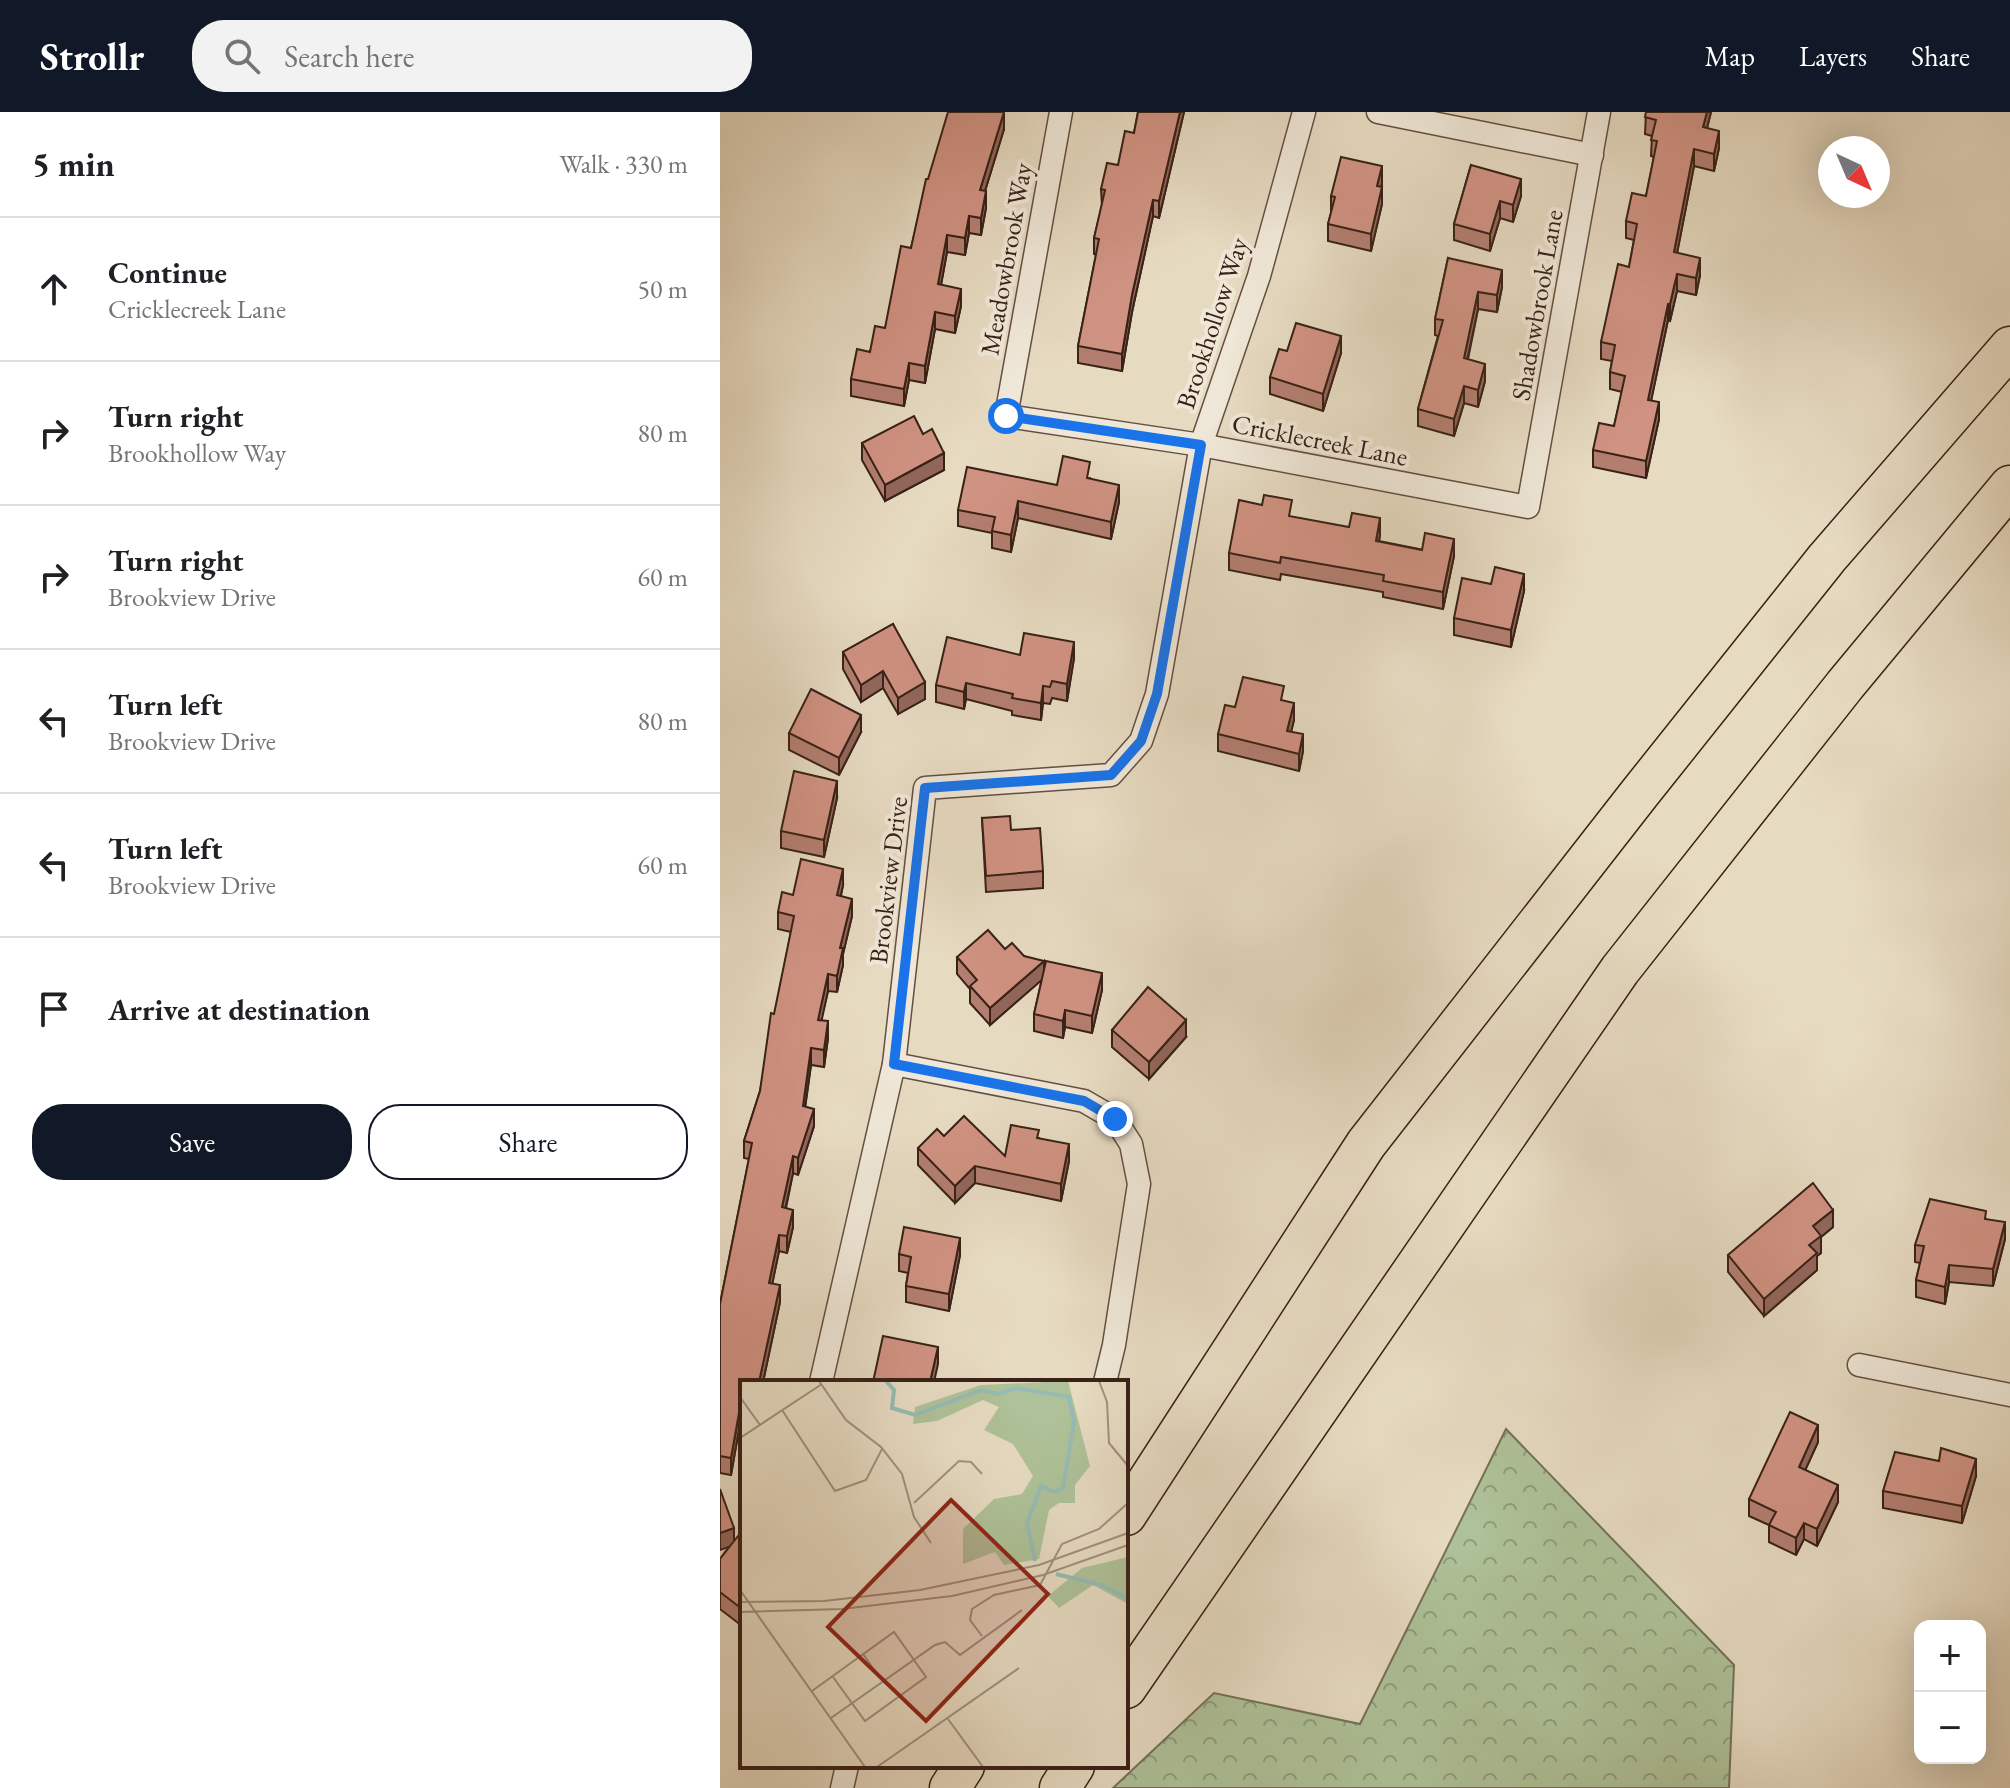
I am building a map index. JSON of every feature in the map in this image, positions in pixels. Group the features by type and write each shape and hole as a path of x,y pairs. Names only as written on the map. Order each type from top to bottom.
{"highway":[{"path":"1128,1512 1366,1144 1827,558 2010,347"},
{"path":"1128,1685 1620,970 1845,685 2010,486"},
{"path":"950,1788 963,1768"},
{"path":"1060,1788 1073,1768"}],"street":[{"name":"Meadowbrook Way","path":"1006,416 1061,112"},
{"name":"Brookhollow Way","path":"1141,741 1157,694 1201,445 1259,276 1304,112"},
{"path":"1378,112 1592,155"},
{"name":"Shadowbrook Lane","path":"1528,507 1599,112"},
{"name":"Cricklecreek Lane","path":"1006,416 1201,445 1528,507"},
{"name":"Brookview Drive","path":"821,1380 894,1064 925,788 1111,775 1141,741"},
{"path":"894,1064 1084,1101 1115,1119 1131,1144 1139,1184 1114,1345 1105,1380"},
{"path":"1859,1365 2010,1395"},
{"path":"842,1788 847,1768"}],"green space":[{"path":"1506,1429 1734,1665 1729,1788 1113,1788 1214,1693 1360,1724"}],"building":[{"path":"948,112 1004,112 980,190 986,191 981,218 969,216 965,238 947,235 938,284 961,289 955,316 935,312 925,366 909,363 904,389 851,379 857,349 870,352 875,326 885,328 901,246 911,248 926,179"},
{"path":"1138,112 1180,112 1159,201 1153,200 1122,354 1078,346 1099,239 1094,238 1105,190 1101,189 1107,163 1118,165 1125,131 1134,133"},
{"path":"1646,112 1707,112 1703,127 1719,131 1714,154 1694,149 1674,252 1700,258 1696,278 1677,274 1668,304 1648,400 1659,402 1646,461 1593,450 1599,423 1614,426 1625,376 1610,372 1615,345 1601,342 1618,264 1629,267 1637,224 1626,221 1632,193 1646,196 1657,141 1651,140 1656,120 1645,117"},
{"path":"1341,157 1382,166 1377,186 1382,187 1371,234 1328,224"},
{"path":"1471,165 1521,179 1513,205 1500,201 1490,234 1454,224"},
{"path":"1448,258 1502,270 1497,295 1478,292 1464,358 1485,364 1478,390 1464,386 1454,419 1418,409 1443,320 1435,319"},
{"path":"1296,323 1341,336 1323,394 1270,377 1279,349 1287,351"},
{"path":"914,416 923,434 932,429 944,453 885,485 862,443"},
{"path":"1063,456 1090,462 1087,478 1119,485 1111,522 1018,501 1011,535 992,531 995,517 958,510 967,467 1057,485"},
{"path":"1264,495 1292,500 1289,516 1349,527 1352,513 1380,518 1376,541 1422,550 1425,533 1454,539 1443,592 1383,581 1384,575 1281,557 1280,563 1229,553 1239,500 1262,505"},
{"path":"1495,567 1524,574 1511,630 1454,618 1462,578 1491,584"},
{"path":"893,624 925,682 898,698 883,671 861,685 843,652"},
{"path":"1024,633 1074,642 1067,684 1052,681 1050,687 1043,686 1041,703 1012,698 1013,694 966,683 964,692 936,685 947,637 1020,655"},
{"path":"1243,677 1284,686 1281,700 1294,703 1287,731 1303,734 1299,754 1218,734 1225,705 1235,707"},
{"path":"811,689 861,715 839,758 789,733"},
{"path":"794,771 837,781 824,840 781,831"},
{"path":"1010,816 1011,830 1040,828 1043,871 986,876 982,818"},
{"path":"801,859 843,869 837,895 852,899 840,948 843,948 837,976 828,974 818,1020 828,1021 824,1050 811,1048 803,1106 814,1109 798,1158 793,1156 782,1207 793,1210 787,1236 779,1235 769,1283 780,1285 759,1380 740,1380 740,1407 731,1458 720,1456 720,1304 752,1143 744,1141 760,1091 771,1013 774,1014 794,916 778,912 782,892 793,895"},
{"path":"988,930 1005,949 1012,943 1024,956 1044,961 990,1008 970,986 977,980 957,957"},
{"path":"1046,961 1102,973 1092,1016 1065,1010 1063,1021 1034,1014"},
{"path":"1148,987 1186,1020 1149,1062 1112,1030"},
{"path":"964,1116 1005,1156 1011,1125 1039,1130 1037,1138 1069,1144 1061,1184 975,1166 955,1186 918,1148 937,1129 944,1136"},
{"path":"1813,1183 1833,1210 1813,1226 1821,1236 1809,1245 1817,1253 1764,1299 1728,1255"},
{"path":"1930,1199 1986,1211 1985,1219 2005,1222 1993,1269 1949,1265 1945,1287 1916,1280 1924,1246 1915,1245"},
{"path":"904,1227 960,1238 949,1294 906,1286 911,1257 899,1254"},
{"path":"883,1336 938,1347 930,1380 873,1380"},
{"path":"1790,1412 1818,1425 1799,1467 1838,1485 1817,1529 1804,1523 1796,1538 1769,1525 1776,1512 1749,1499"},
{"path":"1941,1448 1976,1459 1962,1506 1883,1491 1895,1452 1939,1461"},
{"path":"720,1489 734,1528 720,1533"},
{"path":"738,1536 740,1607 720,1592 720,1559"}],"route":[{"path":"1006,416 1201,445 1157,694 1141,741 1111,775 925,788 894,1064 1084,1101 1115,1119"}]}
